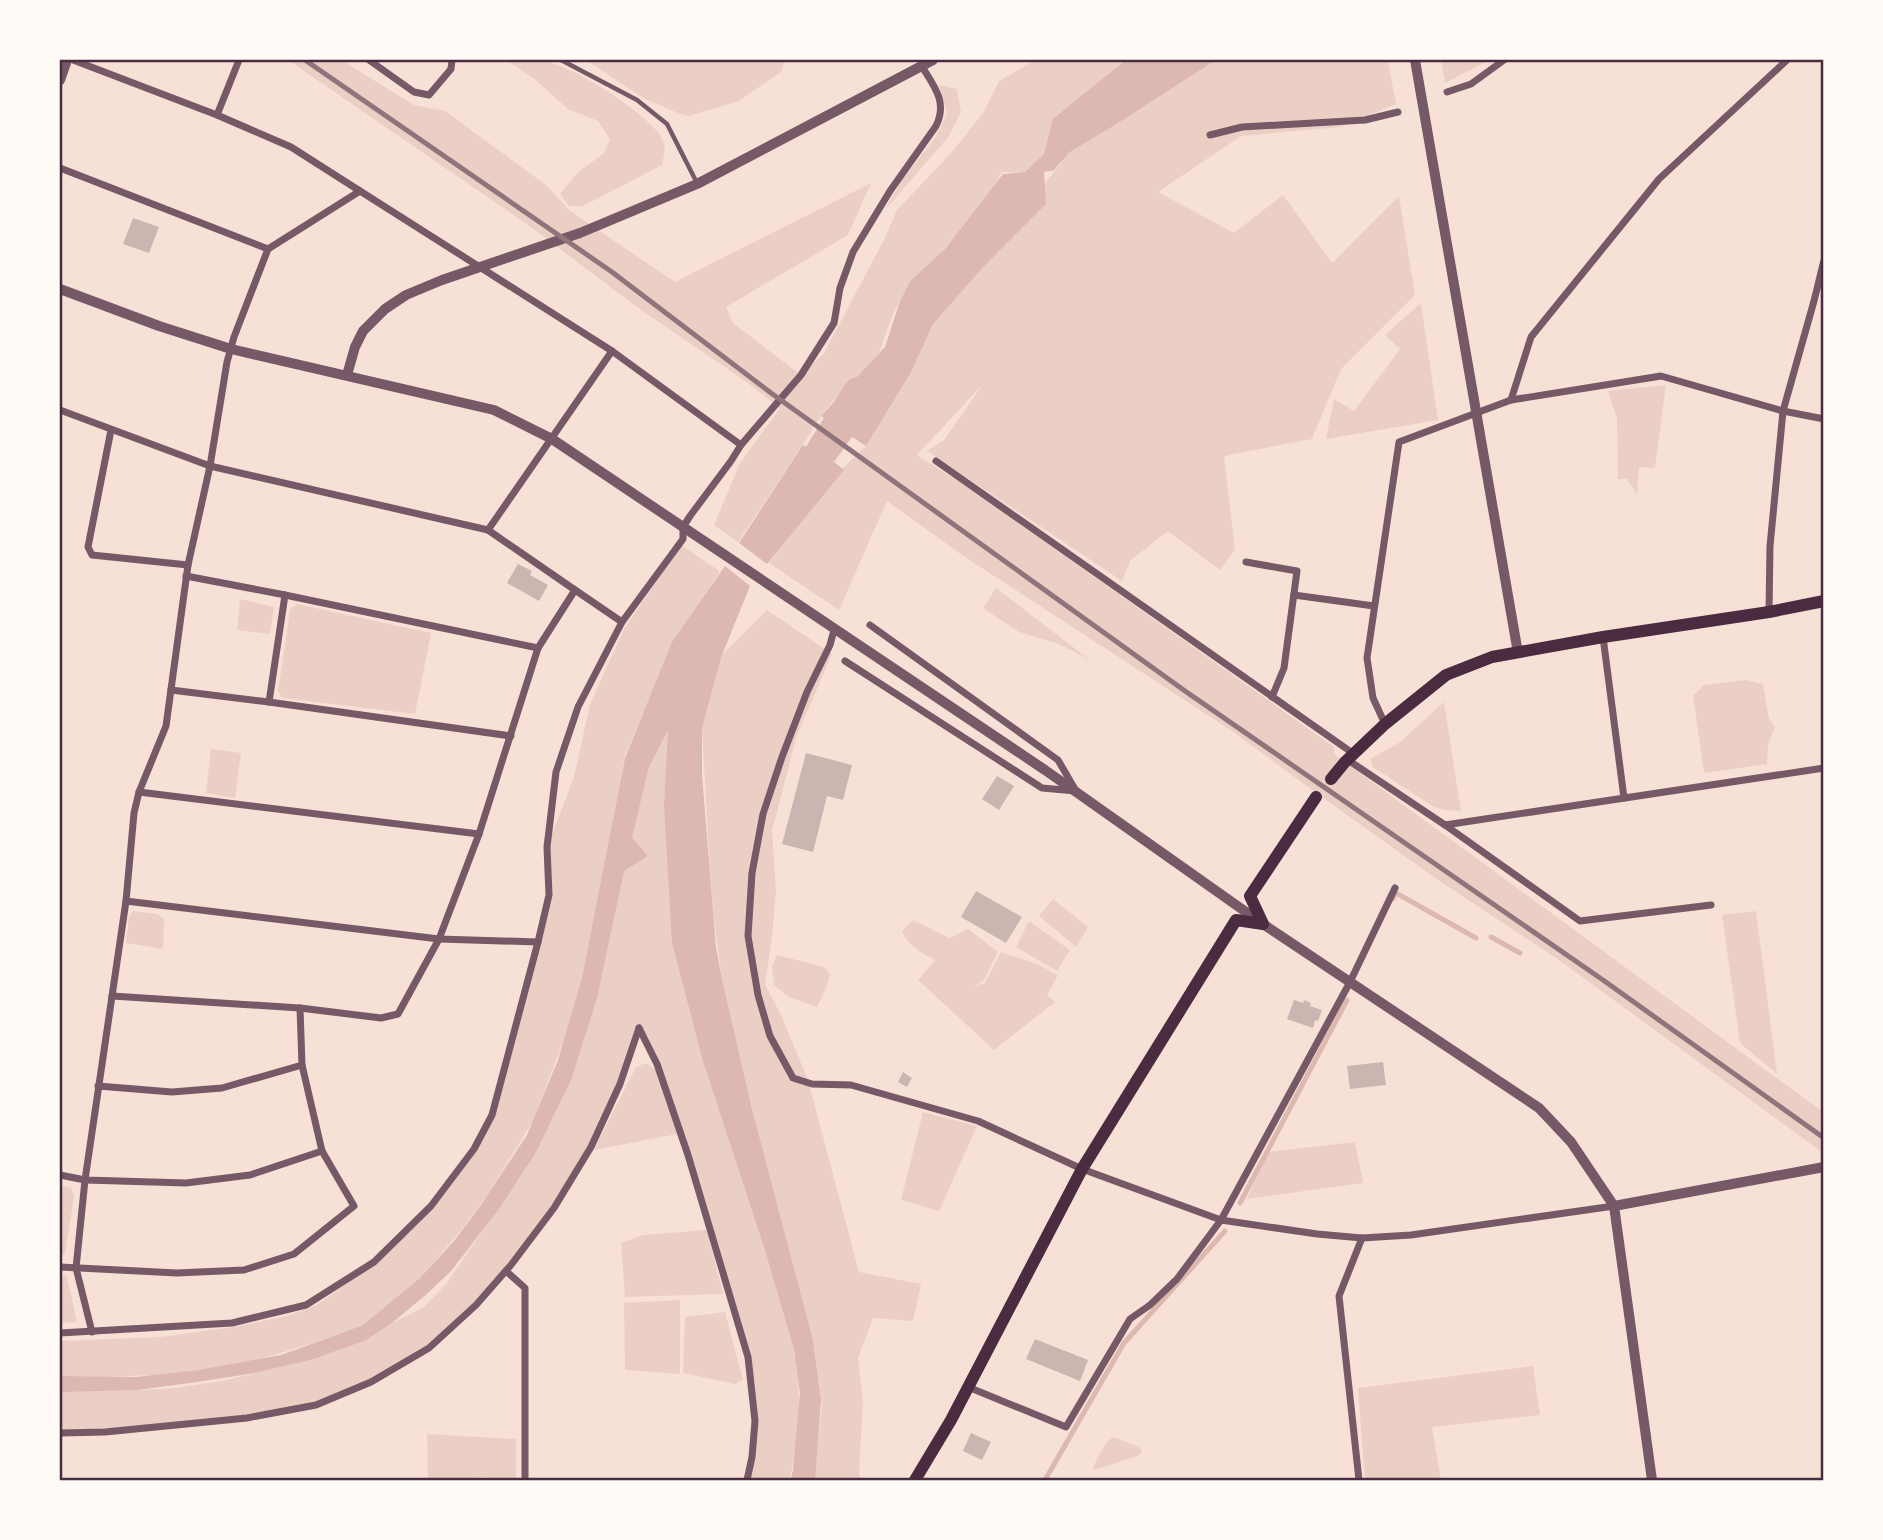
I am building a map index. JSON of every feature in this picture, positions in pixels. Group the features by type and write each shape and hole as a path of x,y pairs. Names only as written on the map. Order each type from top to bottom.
{"main road":[{"path":"1331,779 1385,724 1446,675 1492,657 1824,601"},
{"path":"1263,924 1250,896 1316,797"},
{"path":"915,1480 968,1387 1082,1169 1236,920 1263,924"}],"street":[{"path":"60,80 67,60"},
{"path":"73,60 217,115 291,147 612,351 741,445"},
{"path":"217,115 239,60"},
{"path":"369,60 414,92 429,95 451,69 453,60"},
{"path":"347,375 363,331 372,320 406,295 580,233 697,184 933,60"},
{"path":"1415,60 1517,653"},
{"path":"1447,92 1471,84 1504,60"},
{"path":"1511,400 1531,337 1650,189 1787,60"},
{"path":"60,1333 232,1323 306,1305 374,1262 431,1206 474,1149 492,1115 538,942 549,895 547,847 556,772 578,707 622,622 683,540 741,445 801,375 834,323 840,288 852,253 878,209 941,117 940,100 921,65"},
{"path":"1210,135 1242,127 1365,120 1398,112"},
{"path":"60,168 268,249"},
{"path":"92,1332 75,1268 85,1180 126,901 134,813 139,792 166,726 188,565 230,349 268,249 360,191"},
{"path":"1769,612 1770,546 1783,411 1824,260"},
{"path":"60,289 230,349 494,410 552,439 1076,791 1263,924 1539,1108 1571,1142 1614,1206 1652,1480"},
{"path":"1814,301 1824,304"},
{"path":"488,530 612,351"},
{"path":"1385,724 1373,698 1367,658 1399,442 1511,400 1661,376 1783,411 1824,419"},
{"path":"60,410 209,466 488,530 622,622"},
{"path":"111,430 88,547 92,555 188,565"},
{"path":"936,461 1272,697 1580,921 1711,905"},
{"path":"1246,562 1297,571 1283,668 1272,697"},
{"path":"187,576 537,648"},
{"path":"112,996 300,1008 381,1018 398,1014 439,939 479,834 537,648 575,590"},
{"path":"269,702 285,595"},
{"path":"1294,595 1374,606"},
{"path":"870,625 1058,760 1076,791"},
{"path":"832,628 830,645 807,692 763,814 752,873 748,936 758,995 771,1036 793,1078 812,1083 851,1085 978,1121 1082,1169 1221,1220 1362,1238 1410,1235 1614,1206 1824,1167"},
{"path":"1603,637 1624,799"},
{"path":"845,661 1042,788 1076,791"},
{"path":"171,691 511,736"},
{"path":"1445,825 1824,768"},
{"path":"139,792 479,834"},
{"path":"968,1387 1066,1426 1130,1319 1150,1305 1177,1279 1221,1220 1350,982 1395,887"},
{"path":"126,901 439,939 538,942"},
{"path":"60,1267 177,1273 244,1270 294,1254 354,1206 322,1151 302,1065 300,1008"},
{"path":"60,1433 105,1432 247,1418 316,1405 371,1382 429,1348 476,1305 554,1208 591,1147 621,1084 639,1028 657,1064 688,1155 748,1357 755,1421 747,1480"},
{"path":"99,1086 172,1092 222,1088 302,1065"},
{"path":"60,1175 85,1180 187,1183 250,1175 322,1151"},
{"path":"1359,1480 1339,1296 1362,1238"},
{"path":"506,1271 525,1288 525,1480"}],"lane":[{"path":"561,60 637,100 667,124 697,184"}],"shaded area":[{"path":"288,60 341,60 414,105 445,111 546,185 570,211 675,282 871,183 848,235 726,307 733,323 801,375 824,353 897,210 952,152 983,113 999,81 1036,60 1124,60 1055,118 1044,154 1025,172 1002,172 941,253 910,281 892,316 875,365 830,404 738,542 714,525 740,463 780,408 634,305 531,227"},
{"path":"506,60 533,60 560,66 586,78 619,99 659,133 665,145 662,165 583,206 569,206 560,194 577,173 604,153 610,139 598,121 568,109 533,78"},
{"path":"586,60 784,60 782,71 739,101 689,116 643,98"},
{"path":"1125,60 1216,60 1070,152 1054,170 1044,172 1046,204 983,267 933,324 910,374 866,446 852,437 834,462 844,470 767,564 739,543 803,445 823,455 842,431 821,416 885,347 900,301 910,281 944,250 1003,174 1025,172 1044,154 1053,119"},
{"path":"1216,60 1388,60 1396,104 1340,127 1241,136 1158,192 1234,233 1283,195 1332,263 1399,196 1415,295 1341,369 1312,439 1224,456 1235,550 1220,570 1168,531 1131,560 1122,581 927,451 944,440 983,384 917,455 972,490 1334,747 1334,754 1823,1112 1823,1153 1559,960 1438,880 1232,731 962,555 887,501 839,610 769,563 842,469 866,446 904,384 933,324 1070,152"},
{"path":"1441,60 1490,60 1445,83"},
{"path":"939,85 957,89 961,112 949,136 884,211 903,179 935,138 947,114"},
{"path":"1421,303 1438,420 1326,439 1334,399 1354,411 1400,349 1385,335"},
{"path":"1666,385 1655,468 1639,467 1637,494 1627,479 1618,479 1617,419 1608,391"},
{"path":"680,544 719,571 672,647 625,755 580,989 533,1121 488,1194 463,1228 420,1278 363,1325 245,1364 157,1375 60,1376 60,1341 160,1337 234,1327 287,1316 317,1305 371,1266 422,1218 493,1117 549,895 547,847 574,777 590,704 624,629"},
{"path":"725,566 750,586 722,655 702,728 702,775 716,948 753,1113 813,1340 821,1400 815,1480 790,1480 800,1393 794,1349 764,1247 703,1061 672,943 664,805 668,730 649,767 632,838 648,856 624,871 597,998 571,1080 535,1154 499,1209 452,1270 392,1323 366,1340 314,1359 255,1373 138,1390 60,1392 60,1376 136,1377 198,1370 281,1355 363,1325 420,1278 454,1241 527,1135 558,1060 582,978 625,758 672,642"},
{"path":"996,588 1090,660 1059,644 1019,632 983,608"},
{"path":"240,599 274,607 270,634 237,630"},
{"path":"297,604 431,633 415,714 283,698 278,691 290,610"},
{"path":"767,610 832,654 796,738 772,831 776,891 765,984 808,1080 859,1272 921,1284 913,1321 873,1318 858,1358 863,1400 859,1474 862,1480 814,1480 822,1405 813,1340 757,1129 722,979 714,920 702,728 722,655"},
{"path":"1746,680 1763,684 1769,719 1775,727 1768,744 1767,764 1704,773 1693,696 1704,685"},
{"path":"1444,702 1461,811 1434,807 1373,767 1370,759 1399,743"},
{"path":"669,728 664,805 797,1366 798,1432 789,1480 746,1480 755,1421 750,1360 660,1079 677,1134 594,1150 636,1067 646,1063 656,1070 639,1029 623,1076 580,1164 546,1218 495,1283 418,1354 371,1382 316,1405 252,1417 141,1429 60,1430 60,1388 175,1388 222,1381 285,1366 339,1350 424,1307 446,1284 527,1167 632,838 649,767"},
{"path":"211,749 241,753 235,798 206,793"},
{"path":"1053,899 1088,927 1076,947 1039,916"},
{"path":"133,911 157,914 164,919 163,949 126,943 129,917"},
{"path":"1756,911 1777,1074 1740,1043 1722,915"},
{"path":"913,920 949,938 968,929 998,952 984,980 975,987 985,983 1001,952 1037,964 1058,975 1047,995 1055,1002 994,1050 918,980 935,960 916,949 902,932"},
{"path":"1029,921 1070,950 1057,971 1016,947"},
{"path":"777,955 824,967 830,974 817,1007 789,997 774,985 772,967"},
{"path":"923,1112 977,1126 939,1211 901,1200"},
{"path":"1355,1142 1363,1183 1247,1199 1267,1152"},
{"path":"60,1185 71,1187 74,1197 65,1253 60,1257"},
{"path":"707,1230 723,1294 625,1297 621,1243 643,1235"},
{"path":"60,1276 67,1276 77,1322 60,1323"},
{"path":"680,1300 680,1374 625,1370 624,1303"},
{"path":"725,1312 743,1380 735,1384 683,1373 685,1317"},
{"path":"1533,1366 1540,1415 1432,1427 1441,1480 1365,1480 1358,1388"},
{"path":"427,1434 516,1439 516,1480 478,1477 477,1480 428,1480"},
{"path":"1113,1437 1139,1447 1142,1451 1140,1455 1095,1470 1093,1468 1101,1451"}],"building":[{"path":"133,218 159,227 149,253 123,244"},
{"path":"518,564 532,571 530,575 548,585 539,601 507,583"},
{"path":"806,753 852,765 843,800 827,796 813,852 782,844"},
{"path":"997,776 1014,786 999,810 982,799"},
{"path":"976,891 1022,917 1006,943 961,917"},
{"path":"1294,1000 1303,1003 1304,1000 1311,1003 1310,1006 1322,1010 1313,1028 1287,1019"},
{"path":"1383,1062 1386,1085 1350,1089 1347,1066"},
{"path":"903,1072 912,1078 907,1087 898,1082"},
{"path":"1035,1339 1088,1360 1080,1381 1026,1359"},
{"path":"971,1433 991,1442 982,1460 963,1451"}],"waterway":[{"path":"799,486 858,392"},
{"path":"1393,899 1396,893 1476,938"},
{"path":"1491,937 1520,953"},
{"path":"1240,1203 1347,1000"},
{"path":"1045,1480 1124,1343 1225,1231"}],"railway":[{"path":"305,60 612,272 771,393 1185,691 1603,980 1824,1138"}]}
